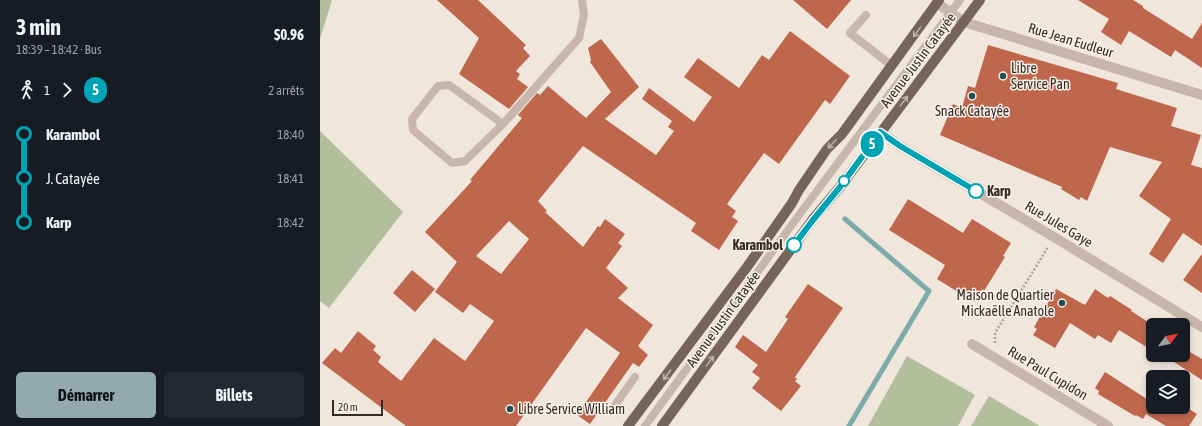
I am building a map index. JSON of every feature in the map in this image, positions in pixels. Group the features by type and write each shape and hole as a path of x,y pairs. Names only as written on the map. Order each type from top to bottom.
{"main road":[{"name":"Avenue Justin Catayée","path":"662,426 808,226 840,187 980,0"},
{"name":"Avenue Justin Catayée","path":"628,426 792,203 827,149 842,134 938,2"}],"street":[{"name":"Rue Jean Eudleur","path":"938,2 951,14 964,22 1202,94"},
{"name":"Rue Jules Gaye","path":"880,132 900,146 1202,327"},
{"name":"Rue Paul Cupidon","path":"972,344 1108,426"}],"lane":[{"path":"503,124 449,85 438,86 412,119 413,130 452,163 465,160 503,124 579,38 584,15 582,0"},
{"path":"645,426 960,0"},
{"path":"866,15 850,33 892,66"},
{"path":"613,408 635,377"}],"path":[{"path":"994,357 995,332 1054,237"}],"green space":[{"path":"320,0 332,0 320,39"},
{"path":"320,131 403,212 329,308 320,301"},
{"path":"907,356 975,395 958,426 868,426"},
{"path":"989,396 1040,426 971,426"}],"building":[{"path":"437,0 478,0 526,45 523,48 530,56 516,71 520,74 517,79 528,87 509,109 459,74 479,38"},
{"path":"793,0 851,0 827,29"},
{"path":"1078,0 1133,0 1192,39 1202,23 1202,68 1175,50 1171,57 1129,31 1121,45 1101,32 1109,19"},
{"path":"790,31 850,76 830,104 825,100 779,164 764,153 727,204 736,211 732,217 738,221 719,250 691,231 696,223 583,146 538,201 547,211 545,212 583,247 605,219 625,234 618,243 622,246 606,268 628,288 618,298 653,325 638,346 648,355 639,367 633,363 590,424 577,415 620,353 586,328 516,426 406,426 322,363 335,348 341,353 358,331 376,346 373,350 381,357 378,362 401,381 434,338 465,361 494,321 470,304 463,313 435,292 457,262 425,232 472,181 470,180 522,118 518,115 537,93 540,95 548,86 586,118 611,92 590,62 591,60 588,48 601,39 639,87 605,119 656,155 674,131 668,127 672,121 642,99 649,88 694,122 712,97 684,77 698,58 739,88 762,55 769,60","holes":["509,221 529,239 501,274 476,256"]},
{"path":"988,45 1118,83 1116,89 1177,108 1171,126 1201,135 1191,165 1202,168 1202,246 1183,233 1163,263 1149,254 1171,219 1139,196 1162,162 1110,147 1087,201 1081,197 1079,200 1061,189 1062,187 940,135 953,104 962,108 968,86 975,88"},
{"path":"908,199 963,233 972,219 1011,243 1003,256 1005,257 984,291 982,289 974,302 937,279 945,265 889,230"},
{"path":"1202,254 1202,293 1183,280"},
{"path":"412,270 435,289 415,312 393,293"},
{"path":"808,284 843,308 795,377 797,379 795,381 801,386 781,411 752,388 760,378 752,372 758,365 735,347 743,335 766,352 788,319 785,317"},
{"path":"1056,289 1085,305 1095,289 1108,298 1110,296 1146,321 1146,347 1119,330 1111,343 1098,335 1095,339 1070,323 1055,348 1033,335 1037,329 1034,327"},
{"path":"1190,352 1202,359 1202,380 1190,372 1190,370 1186,370 1174,362 1190,362"},
{"path":"1105,372 1146,398 1146,414 1143,419 1136,415 1135,416 1098,394 1099,391 1095,388"},
{"path":"1190,410 1197,414 1189,426 1166,426 1146,414 1190,414"}],"waterway":[{"path":"845,219 929,291 849,426"}],"bus line":[{"name":"5","path":"794,245 840,187 880,132 900,146 976,191"}],"place":[{"name":"Libre Service Pan","path":"1003,76"},
{"name":"Snack Catayée","path":"972,96"},
{"name":"Karp","path":"976,191"},
{"name":"Karambol","path":"794,245"},
{"name":"Maison de Quartier Mickaëlle Anatole","path":"1062,303"},
{"name":"Libre Service William","path":"510,409"}]}
